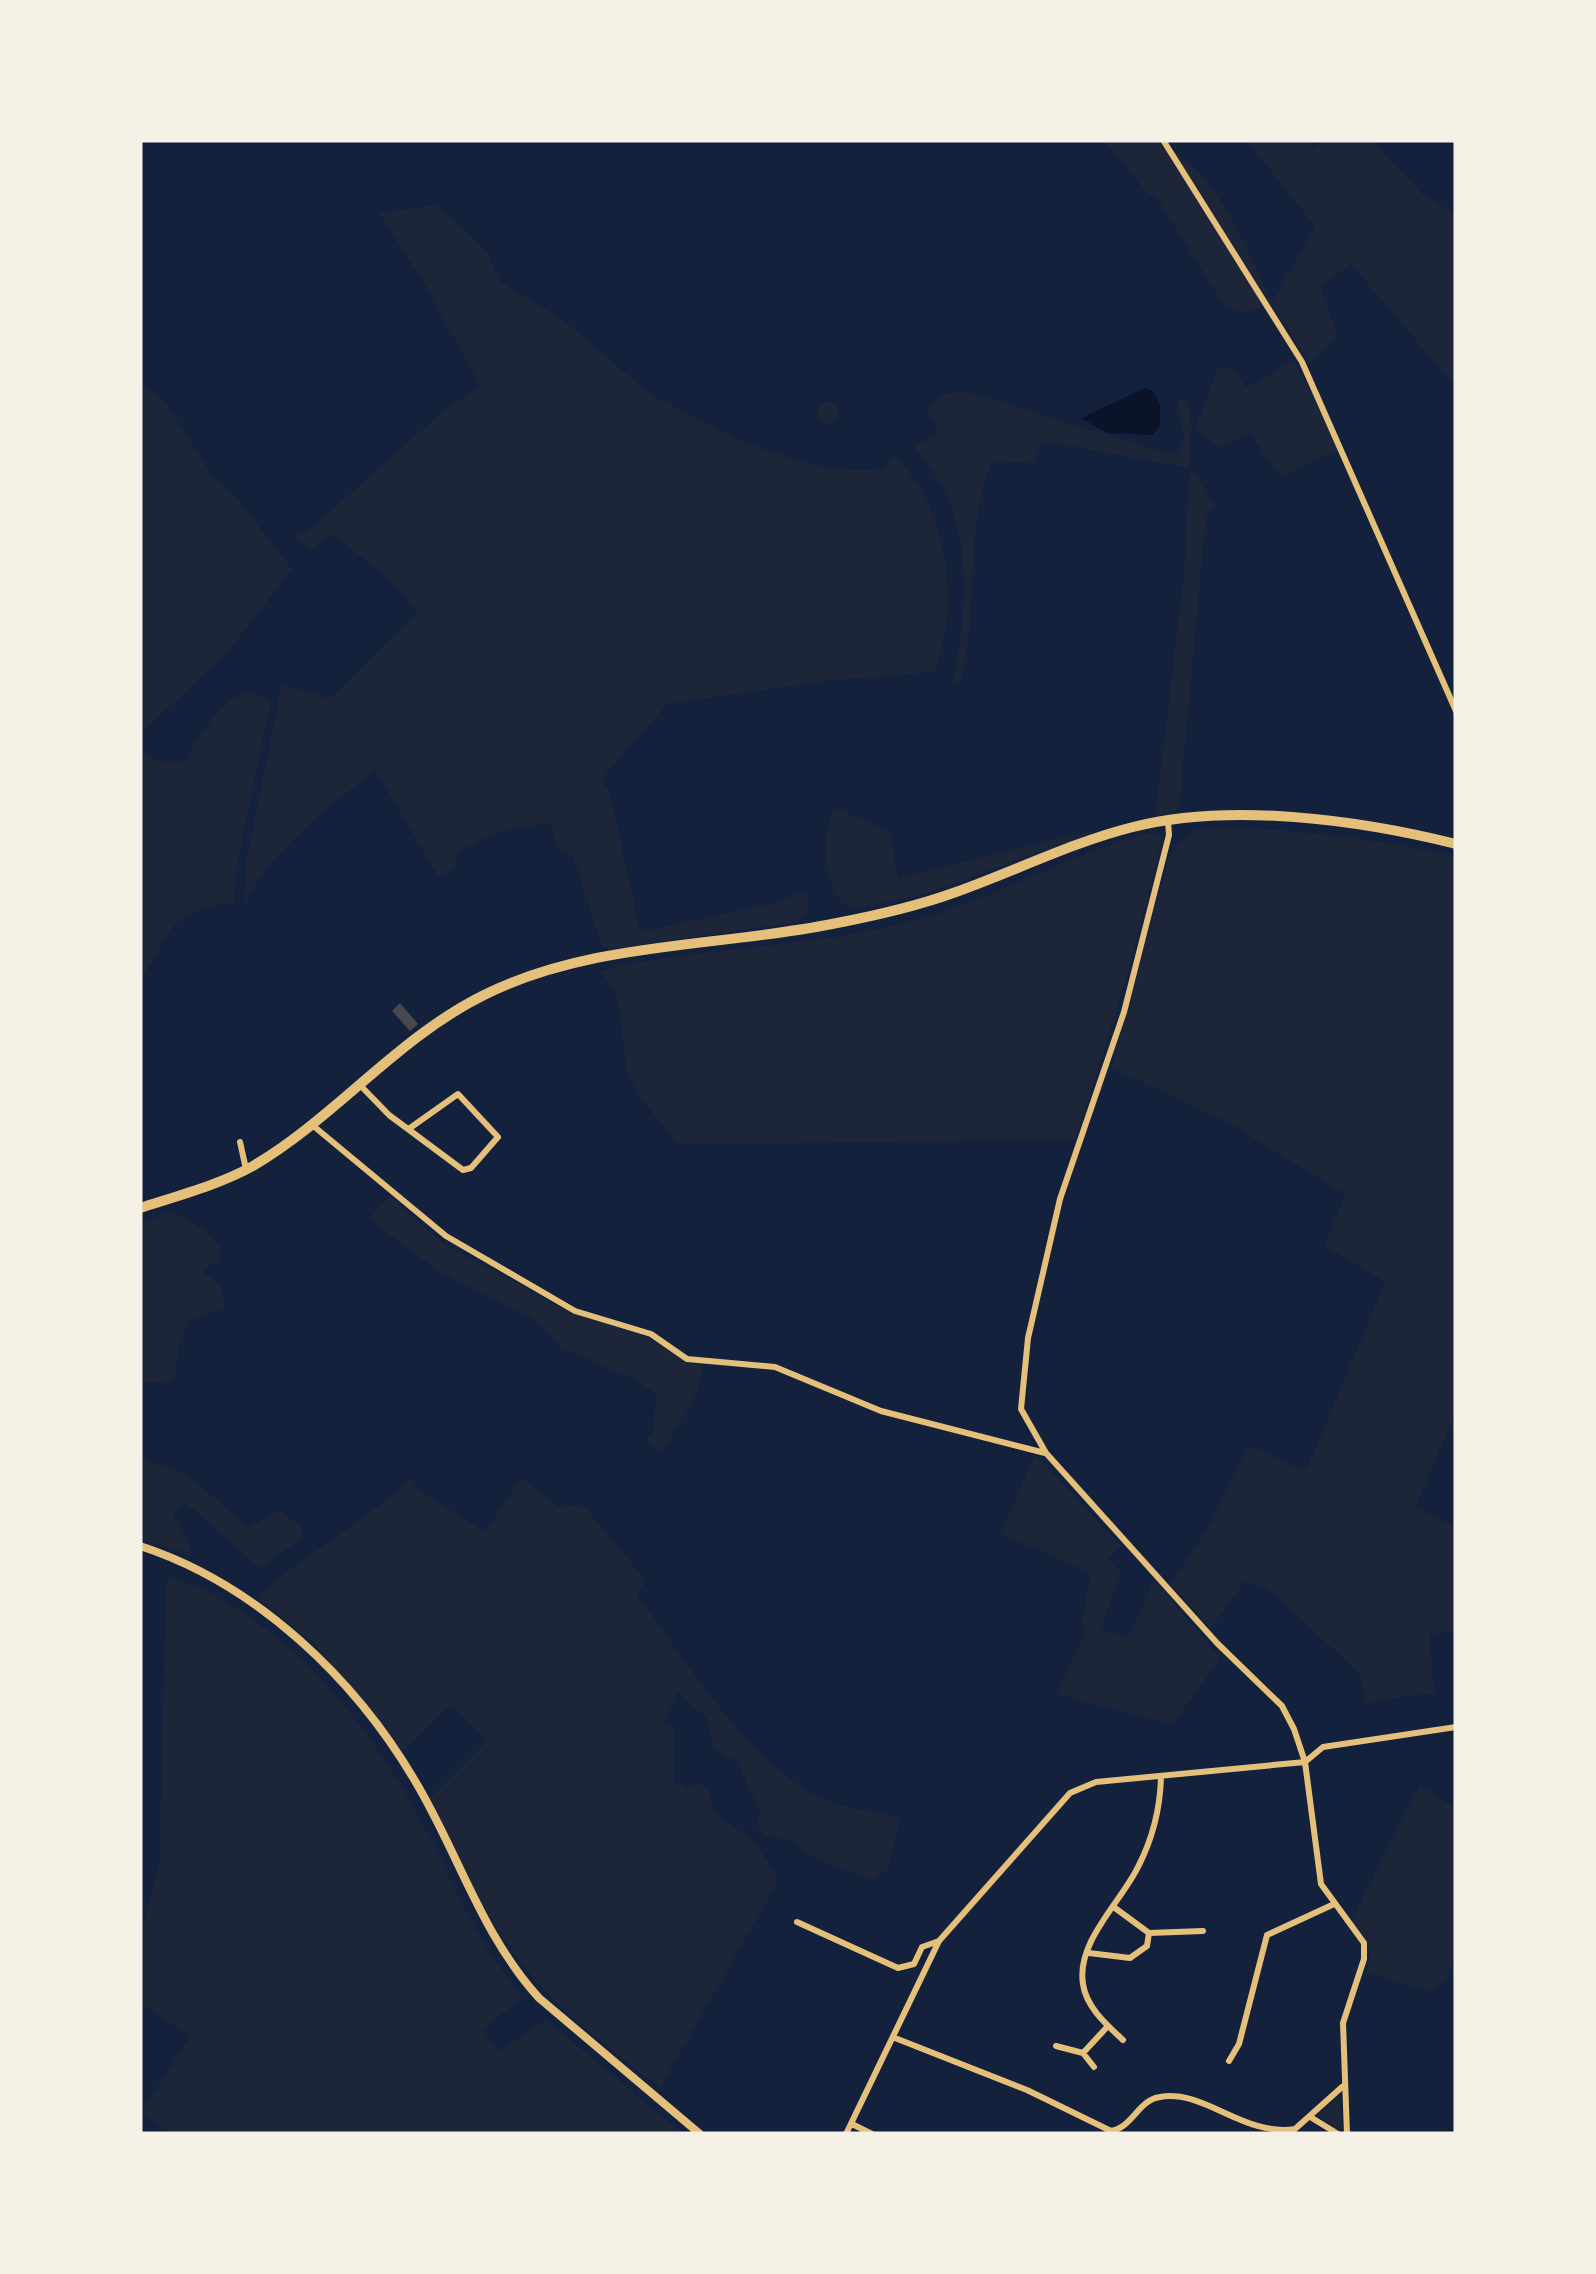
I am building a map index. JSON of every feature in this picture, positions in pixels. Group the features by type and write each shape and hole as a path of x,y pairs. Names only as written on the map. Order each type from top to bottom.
{"highway":[{"path":"140,1208 246,1170 311,1124 441,1019 512,983 614,956 791,932 891,912 1117,832 1168,820 1227,815 1291,820 1412,833 1456,844"}],"street":[{"path":"1163,140 1302,362 1456,711"},
{"path":"1168,820 1168,835 1124,1012 1060,1198 1028,1338 1021,1409 1046,1453 1217,1643 1282,1706 1305,1762 1320,1884 1364,1943 1364,1959 1343,2023 1342,2087 1347,2134"},
{"path":"358,1084 389,1115 463,1170 472,1168 498,1137 458,1094 410,1128"},
{"path":"311,1124 446,1236 575,1311 651,1334 688,1360 776,1367 881,1411 1046,1453"},
{"path":"240,1142 246,1170"},
{"path":"140,1546 185,1563 238,1592 318,1658 410,1774 469,1894 517,1973 540,1998 700,2134"},
{"path":"846,2134 940,1940 1070,1793 1096,1782 1305,1762 1323,1747 1456,1727"},
{"path":"1123,2040 1108,2026 1083,1988 1096,1932 1115,1908 1147,1847 1161,1778"},
{"path":"1229,2062 1239,2044 1258,1982 1267,1935 1332,1904"},
{"path":"1115,1908 1149,1933 1203,1931"},
{"path":"797,1922 898,1968 914,1964 922,1947 940,1940"},
{"path":"1089,1953 1130,1958 1147,1946 1149,1933"},
{"path":"1082,2053 1108,2026"},
{"path":"895,2038 1027,2090 1111,2131 1121,2129 1148,2102 1162,2096 1197,2103 1255,2128 1278,2132 1295,2129 1312,2118 1342,2087"},
{"path":"1056,2046 1082,2053 1094,2066"},
{"path":"1312,2118 1338,2134"},
{"path":"852,2124 872,2134"}],"shaded area":[{"path":"1104,140 1152,140 1179,154 1197,170 1227,212 1272,303 1315,226 1246,140 1306,140 1313,148 1326,140 1371,140 1423,195 1456,214 1456,387 1351,264 1320,287 1338,335 1310,364 1272,304 1243,312 1224,305 1157,198 1147,193"},
{"path":"437,205 487,251 499,281 562,319 650,394 745,443 822,468 881,471 896,454 925,499 944,552 948,594 945,636 934,672 824,681 667,704 600,781 610,792 640,932 775,903 802,891 808,894 809,907 798,922 611,949 602,947 573,856 557,849 551,824 526,826 480,841 458,853 454,870 439,877 375,770 286,847 244,904 246,862 282,684 329,699 418,613 394,584 333,534 311,550 292,535 305,534 443,411 480,386 431,294 379,213"},
{"path":"1295,361 1338,450 1281,477 1250,433 1219,448 1195,428 1218,367 1233,369 1246,387"},
{"path":"140,382 164,400 213,477 236,497 292,569 226,654 140,734"},
{"path":"1145,388 1153,391 1160,405 1160,426 1153,435 1107,433 1081,418"},
{"path":"964,391 1176,456 1184,441 1177,401 1187,397 1192,424 1189,468 1043,441 1032,463 992,461 978,515 967,652 961,680 953,684 964,591 961,544 948,498 914,446 936,436 935,423 927,411 939,395"},
{"path":"828,402 836,405 836,421 828,424 820,421 817,413 820,405"},
{"path":"1194,471 1215,506 1206,517 1179,810 1155,816 1184,575 1189,474"},
{"path":"247,691 271,700 237,865 234,902 183,918 167,935 140,981 140,748 157,761 185,761 220,710"},
{"path":"835,807 891,834 898,878 1104,828 928,893 853,909 835,892 826,864 827,832"},
{"path":"1201,828 1330,835 1456,857 1456,1413 1415,1507 1456,1527 1456,1631 1430,1634 1434,1693 1366,1702 1358,1672 1268,1589 1245,1581 1210,1629 1171,1584 1213,1519 1250,1446 1306,1471 1385,1282 1324,1245 1346,1195 1234,1126 1111,1067 1169,858 1182,839"},
{"path":"1148,833 1163,836 1123,989 1075,1139 679,1145 639,1096 627,1072 618,999 601,971 680,956 880,929 949,910"},
{"path":"389,1196 444,1244 559,1306 649,1338 689,1363 703,1366 698,1390 662,1453 645,1440 654,1431 656,1394 634,1379 562,1348 534,1319 436,1269 369,1219"},
{"path":"172,1211 206,1231 221,1248 218,1259 203,1272 220,1287 225,1308 191,1319 180,1342 174,1381 140,1383 140,1223"},
{"path":"140,1452 152,1463 185,1473 249,1528 279,1510 299,1525 304,1537 260,1568 186,1503 179,1506 174,1518 189,1545 189,1554 140,1539"},
{"path":"1035,1454 1121,1546 1107,1559 1122,1573 1100,1629 1127,1639 1154,1580 1220,1658 1173,1724 1056,1694 1086,1631 1082,1622 1090,1573 1001,1533"},
{"path":"411,1478 414,1487 485,1532 521,1478 559,1507 583,1505 646,1581 637,1594 697,1678 772,1764 824,1799 900,1818 888,1869 872,1880 816,1859 788,1839 764,1835 756,1823 760,1811 737,1762 714,1749 706,1717 677,1692 662,1724 673,1728 674,1781 687,1789 699,1783 709,1790 713,1812 755,1842 779,1880 660,2088 575,2019 529,1972 496,1926 455,1850 430,1798 487,1741 451,1704 403,1751 315,1645 257,1597"},
{"path":"170,1576 213,1595 290,1649 324,1682 383,1758 409,1799 483,1941 523,1997 483,2029 498,2052 546,2020 683,2134 172,2134 140,2113 191,2036 140,2003 140,1935 159,1864 166,1585"},
{"path":"1420,1786 1456,1808 1456,1958 1445,1981 1432,1991 1367,1973 1368,1945 1350,1923"},
{"path":"1340,2096 1343,2127 1342,2131 1317,2115"}],"building":[{"path":"400,1003 418,1024 410,1031 392,1011"}]}
